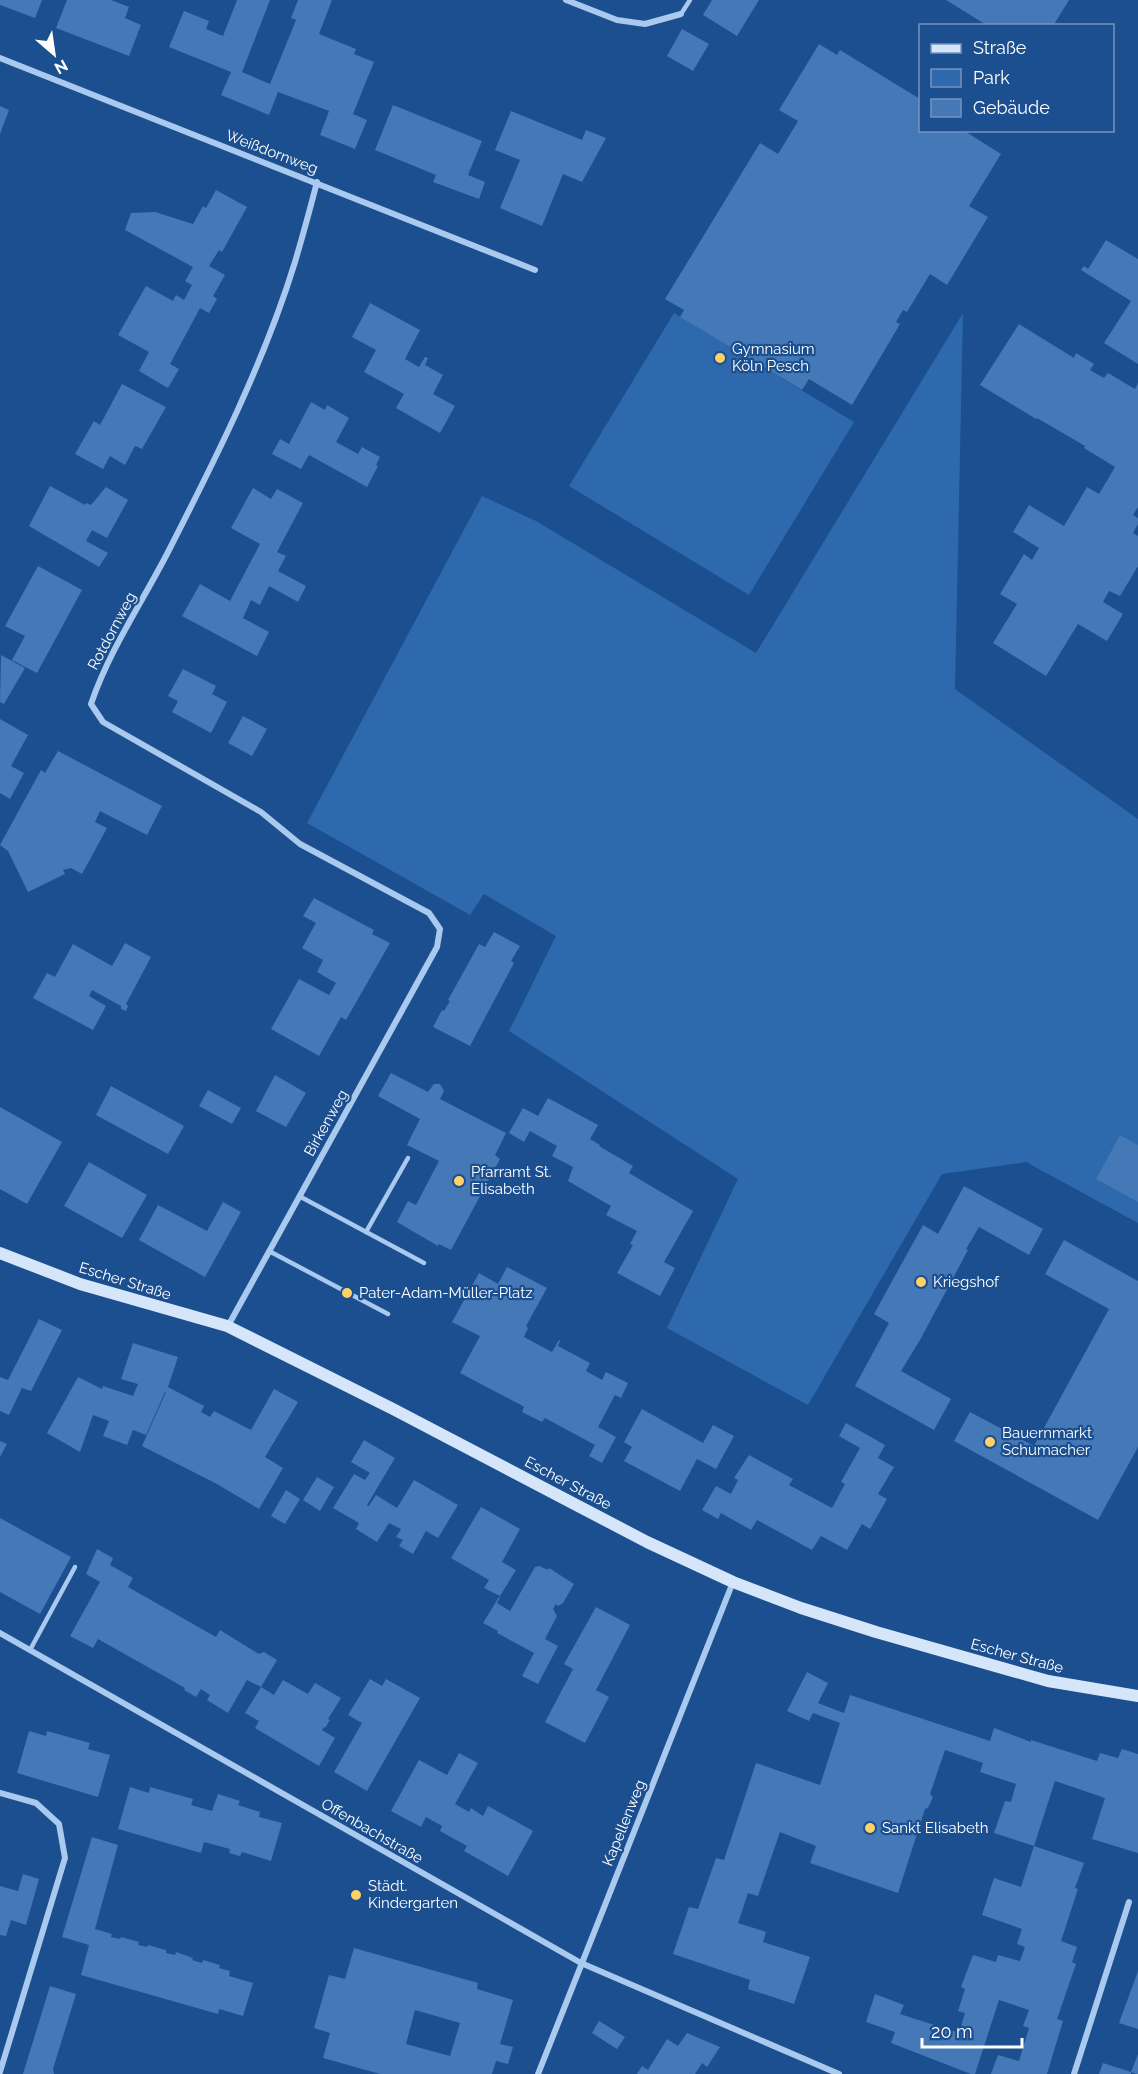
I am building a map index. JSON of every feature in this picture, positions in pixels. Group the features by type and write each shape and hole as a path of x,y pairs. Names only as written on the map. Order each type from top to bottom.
{"main road":[{"name":"Escher Straße","path":"0,1253 80,1284 227,1326 393,1408 647,1542 733,1582 801,1608 876,1632 1048,1681 1138,1696"}],"street":[{"path":"566,0 617,20 645,24 681,14"},
{"name":"Weißdornweg","path":"0,58 535,270"},
{"name":"Rotdornweg","path":"317,182 295,262 243,395 167,554 99,680 91,704 103,722 261,812 300,844 429,913 440,929"},
{"name":"Birkenweg","path":"227,1326 437,947 440,929"},
{"name":"Kapellenweg","path":"538,2074 733,1582"},
{"name":"Offenbachstraße","path":"0,1634 581,1963 839,2074"},
{"path":"0,1793 36,1803 59,1824 65,1858 0,2072"},
{"path":"1074,2074 1129,1902"}],"lane":[{"path":"681,14 690,0"},
{"path":"366,1232 408,1158"},
{"path":"299,1196 424,1263"},
{"path":"269,1251 388,1314"},
{"path":"30,1650 75,1566"}],"green space":[{"path":"674,313 854,422 749,595 569,486"},
{"path":"963,313 955,689 1138,819 1138,1223 1026,1162 942,1174 808,1405 667,1328 738,1179 509,1031 556,936 484,894 470,915 307,823 482,496 536,521 756,653"}],"building":[{"path":"0,0 42,0 35,18 0,5"},
{"path":"67,0 111,0 129,7 125,18 141,25 129,56 56,28"},
{"path":"237,0 270,0 242,72 270,84 296,20 291,18 298,0 332,0 319,34 356,49 354,54 374,62 353,114 367,120 355,149 320,135 329,111 278,92 269,115 221,95 231,72 169,47 184,11 209,21 206,29 223,36"},
{"path":"712,0 759,0 737,36 703,15"},
{"path":"946,0 1069,0 1054,24 985,24"},
{"path":"682,29 709,44 693,71 667,56"},
{"path":"819,44 837,55 840,50 919,98 919,132 966,132 1001,154 969,206 988,217 947,285 930,274 907,312 903,310 896,322 900,324 852,405 809,379 802,390 680,317 684,310 665,299 760,143 778,154 798,121 779,110"},
{"path":"393,105 482,141 468,175 485,182 479,199 433,182 436,175 375,150"},
{"path":"0,106 9,110 0,134"},
{"path":"511,111 582,140 586,130 606,138 582,182 563,174 542,226 500,208 520,160 495,150"},
{"path":"216,190 247,207 222,252 219,250 209,266 225,275 213,296 217,299 209,313 200,308 170,364 179,369 168,388 139,371 149,352 118,335 146,286 173,301 176,295 184,300 192,285 185,281 193,267 125,230 131,213 155,212 193,224 203,206 206,208"},
{"path":"1106,240 1138,259 1138,364 1104,343 1131,301 1081,270 1084,266 1088,269"},
{"path":"370,303 420,330 405,359 419,367 425,357 428,358 425,365 443,375 433,394 455,406 440,433 396,408 404,394 364,372 376,350 352,337"},
{"path":"1019,324 1074,358 1076,353 1094,364 1090,370 1104,378 1108,373 1135,389 1138,383 1138,507 1133,515 1138,518 1138,524 1133,533 1138,536 1138,566 1120,596 1109,591 1103,602 1123,614 1107,641 1078,624 1046,676 993,643 1017,604 1000,594 1024,554 1032,560 1039,548 1013,532 1029,505 1064,526 1087,487 1099,494 1115,467 1084,448 1085,446 980,385"},
{"path":"122,384 166,407 142,449 135,446 125,465 110,456 103,469 75,454 94,421 100,425"},
{"path":"311,402 325,410 327,405 349,418 336,442 358,454 362,447 380,457 367,487 309,455 301,469 272,454 280,439 289,444"},
{"path":"50,486 85,505 86,503 91,505 106,487 128,500 107,538 92,530 86,541 108,553 99,567 29,526"},
{"path":"253,488 271,499 277,489 303,503 277,552 286,556 278,571 306,586 298,602 269,586 260,605 251,600 243,618 269,632 257,656 182,616 200,584 230,601 260,544 231,528"},
{"path":"38,566 82,590 37,673 12,660 25,636 5,626"},
{"path":"1,655 25,668 4,704 0,702"},
{"path":"183,669 216,686 212,694 227,702 211,733 172,712 178,701 168,696"},
{"path":"243,716 267,729 252,756 228,743"},
{"path":"0,719 28,735 11,766 24,773 10,799 0,793"},
{"path":"58,751 162,806 147,835 100,811 95,822 107,828 82,874 71,868 63,870 65,874 28,892 8,851 0,845 41,770 45,773"},
{"path":"314,898 374,930 372,934 390,943 346,1020 341,1017 319,1056 271,1029 299,979 329,995 336,983 317,972 323,960 302,948 316,923 303,916"},
{"path":"494,932 520,946 511,961 514,963 470,1046 433,1027 450,1001 448,1000 479,944 485,947"},
{"path":"125,943 151,957 126,1004 128,1006 126,1011 92,990 89,996 106,1006 93,1030 33,998 47,973 55,977 73,944 112,966"},
{"name":"Pfarramt St. Elisabeth","path":"391,1073 428,1092 434,1084 440,1084 444,1091 440,1099 506,1133 495,1155 500,1159 451,1250 439,1244 438,1246 397,1222 408,1201 416,1205 439,1161 407,1145 420,1119 378,1096"},
{"path":"275,1075 306,1093 286,1127 256,1111"},
{"path":"111,1086 184,1126 168,1154 96,1115"},
{"path":"208,1090 241,1108 232,1124 199,1106"},
{"path":"548,1098 598,1125 590,1139 633,1166 629,1173 693,1211 664,1262 675,1268 660,1296 617,1273 633,1245 630,1244 637,1231 606,1215 611,1206 568,1181 573,1167 552,1156 557,1146 530,1131 524,1142 509,1133 523,1108 538,1116"},
{"path":"0,1107 62,1142 27,1204 0,1189"},
{"path":"1120,1135 1138,1145 1138,1202 1096,1179"},
{"path":"89,1162 147,1195 122,1238 64,1206"},
{"path":"964,1186 1043,1229 1029,1255 979,1227 966,1249 968,1250 901,1371 951,1399 934,1430 855,1386 889,1323 874,1314 923,1225 938,1234"},
{"path":"223,1202 241,1212 205,1277 139,1240 158,1205 207,1231"},
{"path":"1064,1240 1138,1281 1138,1447 1098,1520 954,1441 970,1412 1034,1446 1109,1309 1045,1274"},
{"path":"507,1267 547,1288 526,1326 528,1328 524,1337 552,1352 559,1340 558,1346 590,1363 586,1371 602,1380 606,1372 628,1383 621,1398 615,1395 598,1427 616,1437 602,1463 589,1456 595,1445 545,1418 542,1422 522,1412 524,1407 521,1405 460,1373 480,1336 452,1322 479,1273 498,1284"},
{"path":"39,1319 62,1330 31,1391 22,1388 9,1415 0,1411 0,1377 8,1380"},
{"path":"133,1343 178,1357 168,1387 204,1406 201,1412 210,1417 214,1411 251,1430 274,1389 298,1402 265,1457 283,1468 259,1509 217,1484 142,1446 166,1392 146,1435 133,1430 127,1445 103,1436 109,1421 93,1415 80,1452 47,1433 78,1377 102,1389 103,1386 133,1396 138,1384 121,1379"},
{"path":"642,1409 703,1443 713,1425 734,1436 716,1469 697,1459 680,1491 624,1461 632,1447 624,1442"},
{"path":"846,1423 885,1445 878,1458 894,1467 878,1494 887,1499 870,1529 862,1524 847,1550 821,1536 812,1550 757,1520 751,1530 721,1513 718,1519 702,1510 716,1486 731,1494 738,1480 734,1478 749,1455 793,1479 789,1485 832,1508 845,1484 841,1482 860,1448 839,1436"},
{"path":"364,1440 395,1458 367,1505 369,1506 376,1495 397,1508 414,1480 458,1505 438,1538 426,1531 413,1554 399,1546 403,1540 396,1537 401,1529 389,1523 377,1542 356,1529 359,1523 333,1508 354,1474 365,1480 370,1473 351,1462"},
{"path":"0,1441 7,1444 0,1457"},
{"path":"317,1477 334,1487 320,1511 303,1500"},
{"path":"286,1490 300,1499 285,1524 271,1516"},
{"path":"481,1507 520,1529 502,1562 516,1570 500,1596 484,1588 489,1580 451,1558"},
{"path":"0,1518 71,1557 40,1614 0,1592"},
{"path":"97,1549 113,1558 110,1565 133,1578 128,1587 216,1637 220,1630 259,1654 264,1652 277,1660 261,1687 247,1680 228,1713 207,1700 210,1695 201,1689 196,1697 184,1690 185,1688 98,1639 93,1648 70,1636 100,1582 86,1574"},
{"path":"539,1566 548,1570 549,1568 574,1584 563,1603 558,1606 556,1604 553,1609 557,1616 545,1639 558,1646 538,1684 522,1676 534,1653 483,1623 499,1597 497,1603 510,1611 535,1567"},
{"path":"596,1607 630,1625 596,1690 609,1697 585,1743 545,1722 573,1669 564,1664"},
{"path":"807,1672 828,1683 818,1703 844,1713 850,1695 990,1741 994,1728 1031,1742 1031,1740 1097,1761 1100,1753 1118,1758 1122,1749 1138,1754 1138,1853 1092,1839 1105,1798 1055,1781 1034,1846 994,1833 1005,1801 1011,1802 1016,1784 980,1772 983,1763 945,1750 930,1794 933,1797 928,1808 925,1809 898,1893 810,1863 816,1846 780,1832 758,1896 748,1893 738,1923 766,1932 763,1942 810,1957 794,2004 748,1989 750,1980 673,1954 689,1907 698,1909 716,1858 724,1860 756,1763 820,1785 840,1723 813,1713 809,1721 787,1711"},
{"path":"370,1679 382,1686 386,1679 420,1698 367,1791 334,1772 362,1723 348,1715"},
{"path":"283,1680 308,1694 315,1683 341,1698 322,1730 335,1738 319,1766 255,1728 259,1721 245,1713 261,1687 274,1695"},
{"path":"29,1731 46,1736 47,1731 90,1743 88,1749 110,1755 98,1797 17,1773"},
{"path":"459,1753 478,1763 455,1804 469,1812 471,1808 483,1816 488,1806 533,1831 508,1876 464,1851 467,1846 440,1831 442,1826 426,1817 421,1827 391,1811 419,1760 447,1775"},
{"path":"130,1787 149,1793 150,1787 193,1799 191,1805 212,1811 218,1794 240,1801 238,1805 260,1812 259,1817 282,1823 271,1861 242,1852 240,1856 229,1853 230,1849 204,1842 201,1853 118,1829"},
{"path":"92,1837 118,1845 95,1929 112,1934 111,1937 139,1942 138,1945 147,1947 148,1945 166,1950 166,1953 175,1955 176,1952 202,1963 203,1960 220,1965 219,1968 230,1971 229,1976 253,1983 243,2016 219,2009 218,2014 81,1975 89,1945 62,1937"},
{"path":"1034,1846 1084,1863 1061,1941 1077,1947 1072,1962 1076,1964 1057,2019 1063,2021 1047,2074 991,2074 998,2055 1019,2061 1029,2028 1023,2026 1029,2010 999,2000 975,2074 891,2043 895,2032 866,2022 875,1994 904,2005 900,2014 959,2033 965,2013 958,2011 965,1989 961,1987 973,1955 996,1962 998,1955 1020,1961 1025,1947 1017,1944 1022,1929 982,1915 994,1878 1021,1887"},
{"path":"23,1874 39,1879 26,1925 11,1920 6,1936 0,1935 0,1886 18,1891"},
{"path":"354,1948 478,1983 477,1989 513,2000 500,2044 513,2047 508,2064 496,2061 492,2074 380,2074 323,2058 330,2033 314,2028 329,1975 345,1979","holes":["415,2010 460,2023 450,2056 406,2044"]},
{"path":"1138,1971 1138,2029 1119,2023"},
{"path":"50,1986 76,1994 53,2069 54,2074 23,2074"},
{"path":"599,2021 625,2037 617,2049 592,2033"},
{"path":"687,2033 720,2047 707,2067 702,2063 695,2074 637,2074 642,2066 648,2070 667,2039 678,2046"},
{"path":"1138,2054 1138,2074 1137,2074 1131,2072"},
{"path":"1103,2063 1131,2072 1131,2074 1099,2074"}],"place":[{"name":"Gymnasium Köln Pesch","path":"720,358"},
{"name":"Pfarramt St. Elisabeth","path":"459,1181"},
{"name":"Kriegshof","path":"921,1282"},
{"name":"Pater-Adam-Müller-Platz","path":"347,1293"},
{"name":"Bauernmarkt Schumacher","path":"990,1442"},
{"name":"Sankt Elisabeth","path":"870,1828"},
{"name":"Städt. Kindergarten","path":"356,1895"}]}
